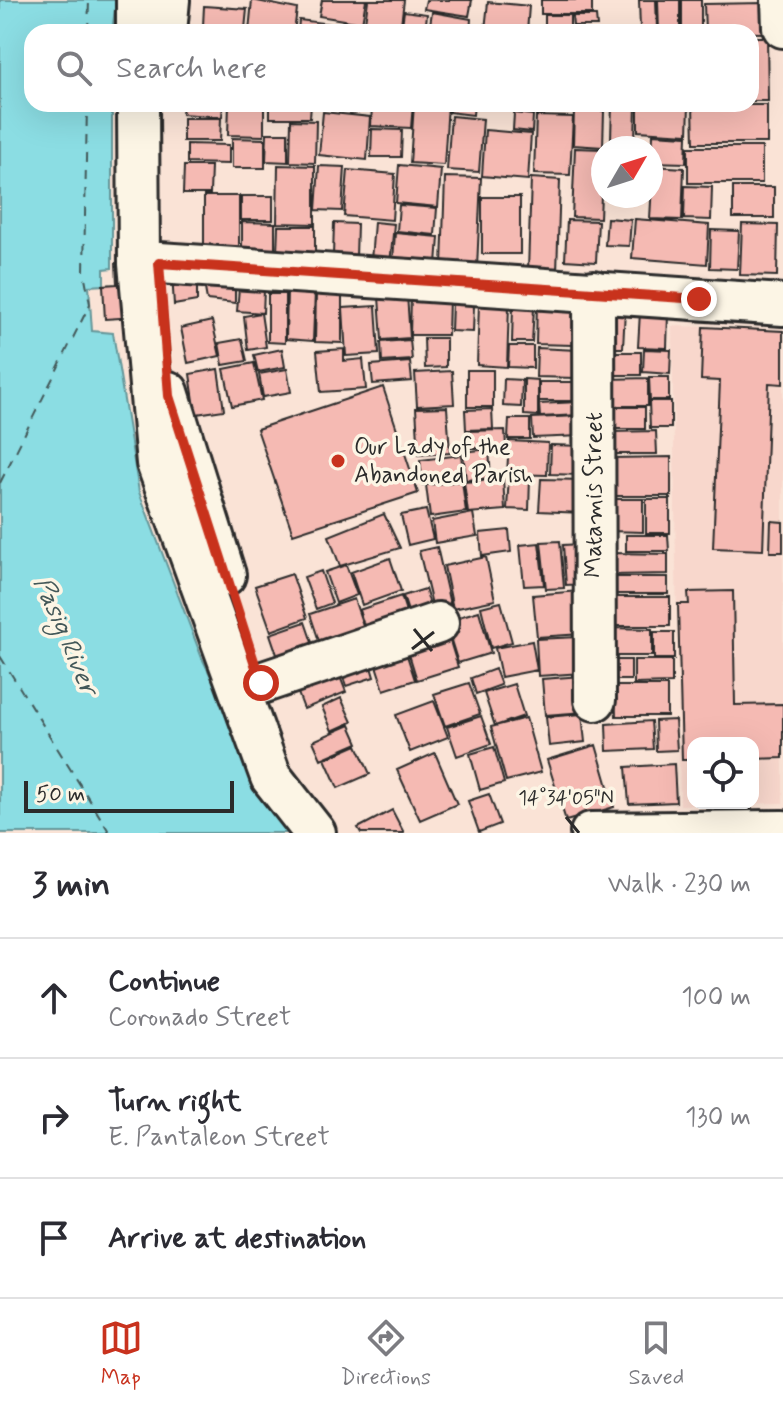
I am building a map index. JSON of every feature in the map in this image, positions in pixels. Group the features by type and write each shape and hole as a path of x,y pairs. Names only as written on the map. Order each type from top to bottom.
{"street":[{"path":"137,0 137,24"},
{"path":"167,24 169,0"},
{"path":"782,0 783,27"},
{"path":"138,112 139,264 157,463 271,777 315,833"},
{"path":"159,112 159,263 169,396 261,683 315,833"},
{"path":"159,263 783,305"},
{"name":"Matamis Street","path":"594,291 595,700"},
{"path":"261,683 438,623"},
{"path":"591,833 783,831"}],"shaded area":[{"path":"672,326 783,329 783,803 759,803 759,737 687,737 687,805 680,805"}],"water":[{"name":"Pasig River","path":"0,0 116,0 113,24 24,24 24,112 112,112 112,268 104,269 104,285 89,286 92,331 113,333 139,492 202,658 287,833 0,833"}],"building":[{"path":"252,0 297,9 295,24 250,24"},
{"path":"322,0 366,0 362,23 319,16"},
{"path":"368,0 404,0 401,24 365,24"},
{"path":"426,0 472,0 469,16 424,9"},
{"path":"541,0 592,0 592,14 541,14"},
{"path":"639,0 656,0 657,24 640,24"},
{"path":"658,0 680,0 680,24 659,24"},
{"path":"682,0 701,0 701,24 682,24"},
{"path":"488,2 529,6 528,24 486,24"},
{"path":"765,3 765,33 759,33 759,24 705,24 704,4"},
{"path":"204,6 247,9 246,24 203,24"},
{"path":"404,11 427,14 426,24 402,24"},
{"path":"432,12 471,19 471,24 430,24"},
{"path":"545,15 570,15 570,24 545,24"},
{"path":"572,16 596,16 597,24 573,24"},
{"path":"299,20 331,24 299,24"},
{"path":"759,37 767,37 768,101 759,101"},
{"path":"759,105 767,105 767,143 694,143 693,112 759,112"},
{"path":"182,112 222,112 222,117"},
{"path":"229,112 264,112 264,136 228,135"},
{"path":"270,112 310,112 310,118 270,118"},
{"path":"323,112 370,117 367,160 319,155"},
{"path":"372,112 412,112 411,128 371,126"},
{"path":"413,112 447,112 444,165 410,163"},
{"path":"574,112 604,112 603,136 591,136 591,146 573,145"},
{"path":"612,112 636,112 635,136 611,136"},
{"path":"638,112 689,112 688,134 638,131"},
{"path":"514,113 533,115 532,132 513,130"},
{"path":"451,116 483,119 479,172 447,170"},
{"path":"536,116 573,117 570,175 534,174"},
{"path":"183,118 221,118 220,141 183,141"},
{"path":"291,120 316,121 315,163 290,162"},
{"path":"372,129 402,130 401,157 371,157"},
{"path":"485,130 531,134 528,180 482,176"},
{"path":"267,133 288,133 288,162 266,161"},
{"path":"653,134 687,136 686,163 663,162 663,136"},
{"path":"232,138 265,139 265,168 232,168"},
{"path":"187,144 229,145 229,164 187,163"},
{"path":"688,147 762,147 762,183 688,183"},
{"path":"575,148 591,149 591,208 600,208 600,218 572,217"},
{"path":"278,165 315,166 315,224 277,223"},
{"path":"399,165 441,169 438,207 396,203"},
{"path":"184,166 211,166 210,194 183,194"},
{"path":"319,166 345,167 342,211 316,210"},
{"path":"663,167 684,168 682,220 650,219 651,208 663,208"},
{"path":"348,170 395,174 392,220 344,216"},
{"path":"445,177 481,178 477,268 442,266"},
{"path":"531,178 560,180 557,272 528,271"},
{"path":"685,186 712,187 711,220 684,219"},
{"path":"733,187 774,187 774,218 733,218"},
{"path":"204,196 239,196 239,253 204,253"},
{"path":"241,196 273,196 273,220 241,220"},
{"path":"482,197 520,197 520,254 482,254"},
{"path":"399,205 437,208 435,235 397,231"},
{"path":"607,218 631,220 629,246 605,245"},
{"path":"635,219 709,225 707,264 632,258"},
{"path":"567,220 598,221 596,262 565,260"},
{"path":"242,222 275,223 275,256 242,255"},
{"path":"374,222 394,224 390,264 371,261"},
{"path":"334,223 357,224 356,257 333,256"},
{"path":"742,224 778,225 777,276 740,275"},
{"path":"278,226 315,226 315,253 277,253"},
{"path":"711,230 739,231 737,269 710,268"},
{"path":"395,233 439,237 437,264 393,260"},
{"path":"133,262 136,317 105,319 103,285 117,284 116,263"},
{"path":"172,274 197,277 197,301 174,305"},
{"path":"204,283 235,289 235,303 207,300"},
{"path":"239,288 264,290 263,313 237,311"},
{"path":"287,289 315,291 313,341 286,339"},
{"path":"316,293 342,293 342,343 315,342"},
{"path":"268,294 285,294 285,343 268,342"},
{"path":"407,295 410,338 382,340 379,297"},
{"path":"411,297 449,298 448,335 410,335"},
{"path":"537,302 575,303 573,345 536,344"},
{"path":"479,303 509,304 507,367 477,365"},
{"path":"452,304 474,305 473,332 451,331"},
{"path":"376,306 379,354 346,356 343,308"},
{"path":"513,307 534,308 532,342 512,342"},
{"path":"605,309 625,310 623,348 603,348"},
{"path":"640,312 668,313 667,348 638,347"},
{"path":"261,313 266,347 248,350 244,316"},
{"path":"212,321 220,356 188,363 181,328"},
{"path":"703,327 783,331 783,384 769,383 763,550 713,548 720,381 701,380"},
{"path":"424,338 446,338 446,367 425,368"},
{"path":"242,339 247,361 223,365 219,343"},
{"path":"410,340 412,360 382,362 381,342"},
{"path":"509,346 533,346 533,368 508,367"},
{"path":"537,348 577,350 576,378 536,377"},
{"path":"282,349 285,367 258,372 254,355"},
{"path":"344,349 344,361 363,359 366,389 321,392 317,351"},
{"path":"644,349 671,350 670,374 643,372"},
{"path":"605,352 641,352 641,375 605,375"},
{"path":"410,362 412,381 373,384 371,365"},
{"path":"254,363 262,400 232,406 224,369"},
{"path":"218,369 224,410 196,414 190,374"},
{"path":"287,369 291,392 263,397 259,374"},
{"path":"467,370 493,370 493,407 467,407"},
{"path":"452,371 454,404 417,406 415,373"},
{"path":"649,377 669,377 669,400 650,400"},
{"path":"648,378 648,406 607,406 607,379"},
{"path":"504,379 522,380 521,407 503,406"},
{"path":"524,379 538,380 538,416 524,415"},
{"path":"539,382 576,382 576,401 539,401"},
{"name":"Our Lady of the Abandoned Parish","path":"383,387 418,493 293,534 257,429"},
{"path":"649,401 671,401 671,428 650,428"},
{"path":"578,402 579,415 540,417 539,404"},
{"path":"447,407 450,453 419,455 416,408"},
{"path":"612,407 645,407 645,429 613,429"},
{"path":"492,409 493,429 466,430 465,410"},
{"path":"580,416 581,436 533,438 532,418"},
{"path":"509,419 530,419 530,439 508,439"},
{"path":"505,430 506,447 468,448 468,431"},
{"path":"656,431 657,454 611,454 611,432"},
{"path":"509,441 548,443 547,475 507,474"},
{"path":"551,445 583,446 582,475 550,474"},
{"path":"489,449 491,478 466,480 463,452"},
{"path":"461,455 464,480 423,485 420,460"},
{"path":"671,457 671,496 611,496 611,458"},
{"path":"509,475 530,477 529,510 507,509"},
{"path":"503,479 505,510 468,513 464,482"},
{"path":"541,479 583,480 582,513 539,511"},
{"path":"462,481 466,512 430,517 426,485"},
{"path":"609,499 643,499 643,532 609,531"},
{"path":"646,499 670,499 670,533 646,533"},
{"path":"426,510 433,539 408,545 401,515"},
{"path":"473,513 477,536 435,543 432,521"},
{"path":"384,514 400,548 340,566 329,536"},
{"path":"771,521 783,522 783,552 770,552"},
{"path":"509,530 511,552 482,556 480,533"},
{"path":"626,535 668,535 669,551 626,551"},
{"path":"560,541 564,588 546,589 541,542"},
{"path":"539,543 544,585 524,586 520,545"},
{"path":"581,544 584,584 566,585 563,545"},
{"path":"437,547 452,613 435,617 419,551"},
{"path":"610,553 668,554 668,574 610,575"},
{"path":"486,557 495,600 453,609 444,566"},
{"path":"390,558 401,591 362,605 351,572"},
{"path":"346,565 357,595 336,603 325,572"},
{"path":"321,571 332,603 316,609 304,577"},
{"path":"292,574 307,618 271,631 255,586"},
{"path":"611,577 668,577 668,594 611,594"},
{"path":"425,589 434,617 412,624 403,596"},
{"path":"579,591 582,634 537,637 533,595"},
{"path":"733,591 735,705 783,704 783,758 759,759 759,737 687,737 687,760 682,760 678,604 689,604 688,592"},
{"path":"401,596 411,627 369,641 359,610"},
{"path":"608,597 670,597 670,626 609,626"},
{"path":"354,599 366,634 322,650 310,614"},
{"path":"501,602 512,642 491,648 481,607"},
{"path":"479,611 491,653 458,663 445,621"},
{"path":"305,622 317,657 282,669 270,634"},
{"path":"445,625 458,667 417,680 404,638"},
{"path":"610,628 652,629 652,656 610,656"},
{"path":"654,632 674,632 674,659 654,659"},
{"path":"401,637 415,680 384,690 370,647"},
{"path":"579,637 582,673 538,676 536,639"},
{"path":"532,641 537,670 501,677 495,648"},
{"path":"366,650 374,677 346,686 337,659"},
{"path":"602,660 631,660 631,680 602,680"},
{"path":"634,660 672,660 672,683 634,684"},
{"path":"334,661 346,692 304,709 292,677"},
{"path":"495,669 501,685 476,694 471,678"},
{"path":"582,676 585,712 545,715 542,679"},
{"path":"469,683 480,714 445,726 434,694"},
{"path":"514,684 524,716 495,726 484,693"},
{"path":"615,686 667,686 667,716 616,716"},
{"path":"341,698 352,722 332,731 322,707"},
{"path":"434,701 448,737 410,752 396,715"},
{"path":"582,714 585,742 549,746 546,717"},
{"path":"481,716 491,744 457,756 447,727"},
{"path":"526,718 541,772 506,781 491,727"},
{"path":"675,720 677,750 656,751 655,721"},
{"path":"651,721 653,749 607,751 606,724"},
{"path":"350,725 358,743 321,759 313,741"},
{"path":"357,745 370,774 338,788 325,759"},
{"path":"596,745 614,807 566,821 547,760"},
{"path":"494,747 504,783 480,790 470,754"},
{"path":"435,753 457,804 420,820 397,770"},
{"path":"674,764 676,802 629,804 626,767"},
{"path":"489,794 500,824 479,832 468,801"},
{"path":"392,810 404,833 361,833 358,828"}],"ferry route":[{"path":"88,24 89,0"},
{"path":"0,483 90,304 84,272 87,112"},
{"path":"0,656 110,833"}],"place":[{"name":"Our Lady of the Abandoned Parish","path":"338,461"}],"route":[{"path":"261,683 169,396 159,263 699,299"}]}
